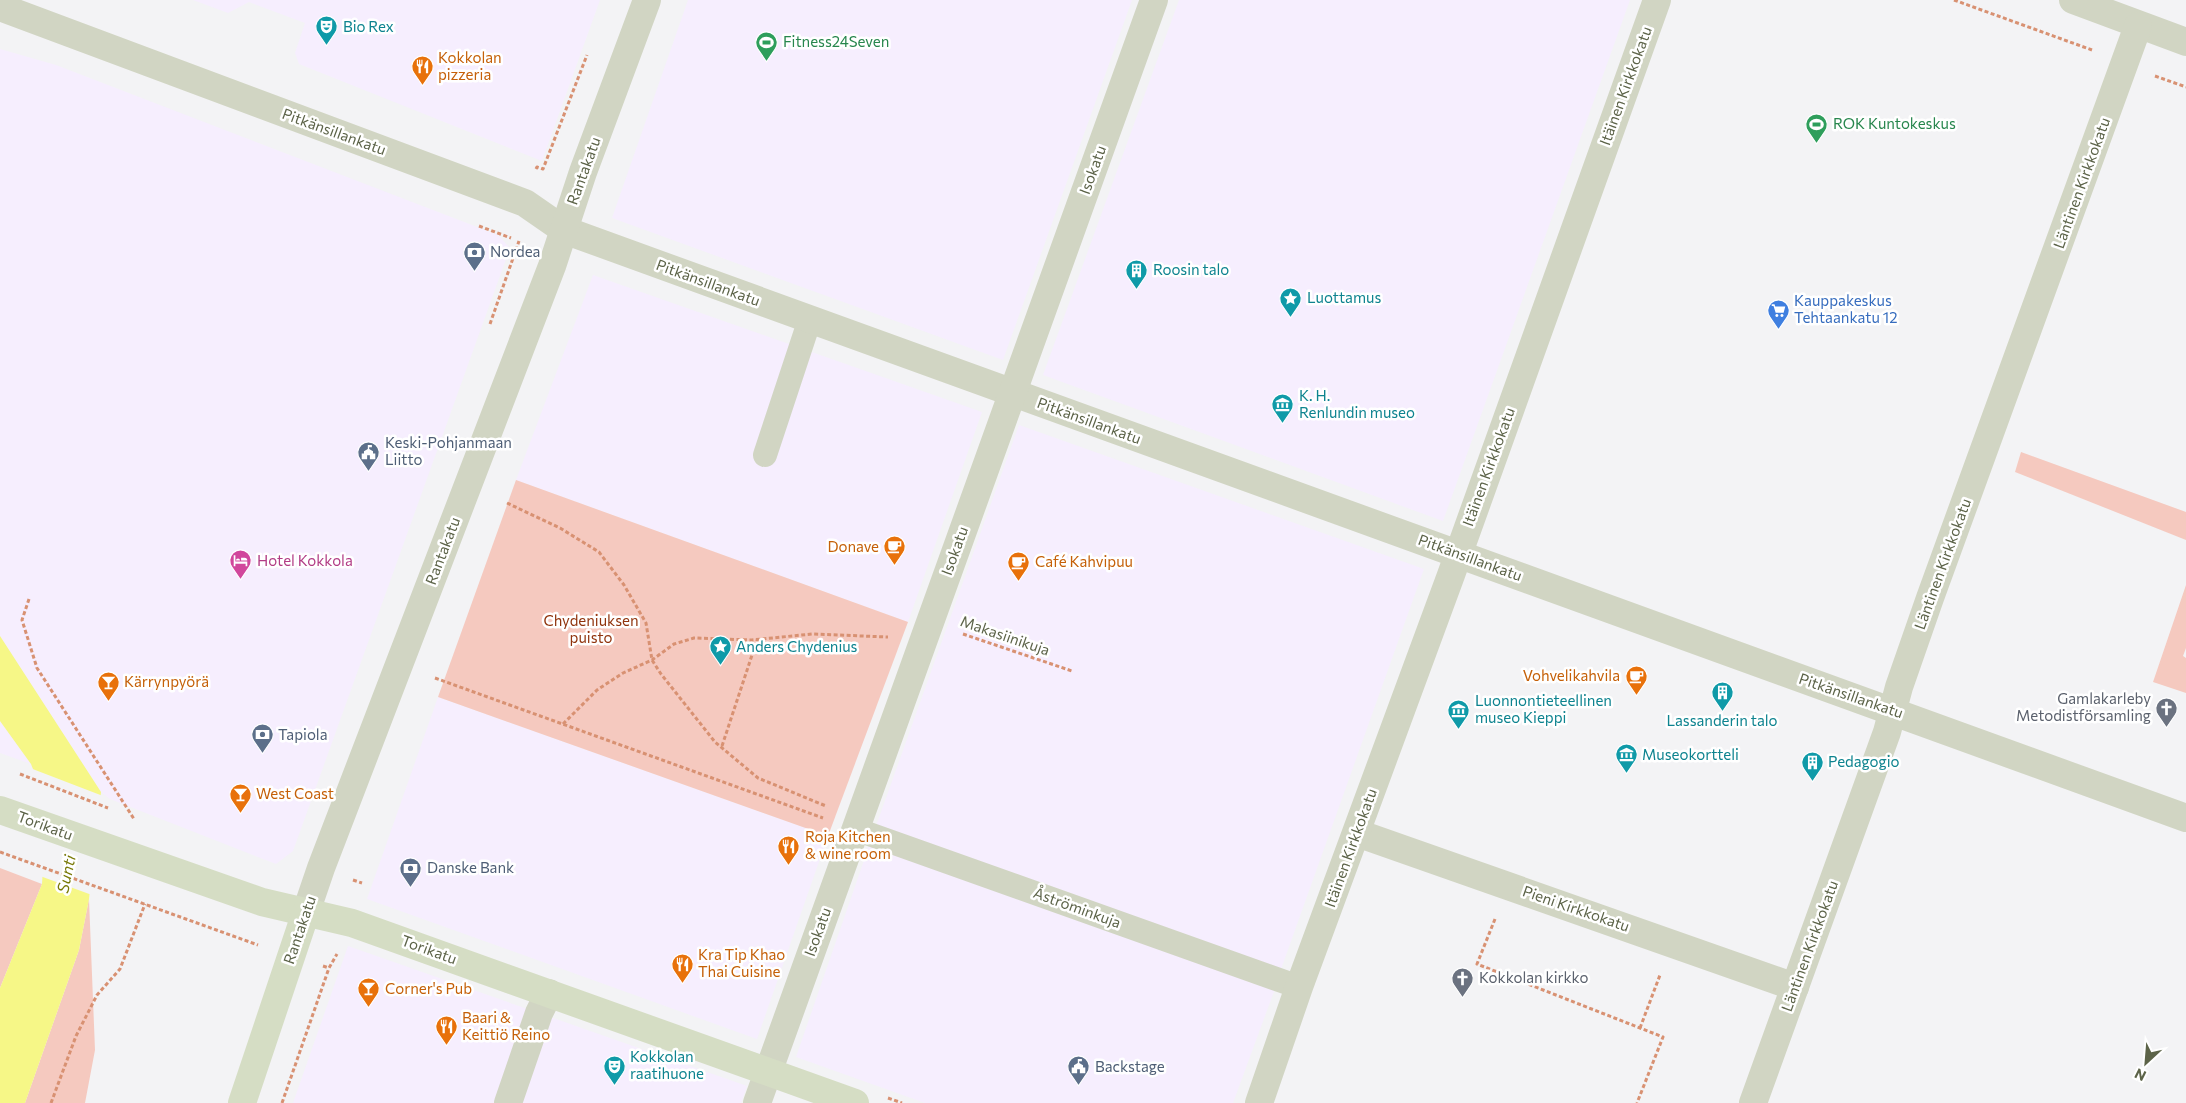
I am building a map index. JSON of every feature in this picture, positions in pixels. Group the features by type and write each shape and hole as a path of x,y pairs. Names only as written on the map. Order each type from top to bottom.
{"street":[{"name":"Rantakatu","path":"242,1103 324,859 552,266 647,0"},
{"name":"Isokatu","path":"757,1103 1154,0"},
{"name":"Itäinen Kirkkokatu","path":"1259,1103 1299,987 1458,554 1656,0"},
{"path":"2073,0 2138,26 2186,42"},
{"name":"Pitkänsillankatu","path":"15,7 525,203 564,230 2186,818"},
{"name":"Läntinen Kirkkokatu","path":"1753,1103 1893,711 1899,687 1930,598 2126,64 2138,26"},
{"name":"Torikatu","path":"10,814 262,902 352,923 855,1103"},
{"name":"Pieni Kirkkokatu","path":"1357,833 1795,987"},
{"path":"508,1103 538,1013 549,993"}],"lane":[{"path":"765,455 810,319"},
{"name":"Åströminkuja","path":"855,829 1299,987"}],"path":[{"path":"1954,0 2069,41 2186,87"},
{"path":"537,167 543,169 590,46"},
{"path":"507,503 560,528 599,552 624,585 646,623 652,660 715,742 758,778 829,807"},
{"path":"29,599 22,620 37,668 134,819"},
{"name":"Makasiinikuja","path":"930,623 1072,671"},
{"path":"563,724 597,690 623,673 652,660 674,644 694,638 757,640 812,634 871,635 898,638"},
{"path":"722,746 757,640"},
{"path":"436,678 855,829"},
{"path":"20,774 112,810"},
{"path":"0,852 290,957"},
{"path":"1508,886 1477,964 1663,1037 1637,1103"},
{"path":"51,1103 76,1036 97,995 120,970 145,904"},
{"path":"1640,1028 1672,943"},
{"path":"282,1103 329,968"}],"shaded area":[{"path":"193,0 600,0 542,161 299,64 295,53 305,23 249,2 228,13"},
{"path":"688,0 1132,0 1003,360 612,218"},
{"path":"1179,0 1630,0 1443,521 1043,375"},
{"path":"0,49 56,65 498,235 510,248 293,851 276,864 110,799 101,792 0,636"},
{"path":"593,275 982,412 908,622 516,480"},
{"path":"1019,425 1424,569 1280,972 876,826"},
{"path":"438,697 828,836 757,1039 367,899"},
{"path":"0,721 31,764 0,753"},
{"path":"870,843 1276,986 1233,1103 925,1103 796,1057"},
{"path":"348,946 747,1086 741,1103 293,1103"}],"green space":[{"path":"2021,452 2186,512 2186,540 2015,472"},
{"name":"Chydeniuksen puisto","path":"516,480 908,622 828,836 438,697"},
{"path":"2186,585 2186,648 2183,656 2186,658 2186,693 2153,682"},
{"path":"0,868 42,884 0,988"},
{"path":"89,899 95,1050 85,1103 25,1103 79,950"}],"water":[{"name":"Sunti","path":"0,636 101,792 89,899 79,950 25,1103 0,1103 0,988 42,884 47,805 31,764 0,721"}],"pier":[{"path":"30,768 103,796 92,895 40,876 44,806"}],"place":[{"name":"Bio Rex","path":"327,46"},
{"name":"Fitness24Seven","path":"767,61"},
{"name":"Kokkolan pizzeria","path":"422,86"},
{"name":"ROK Kuntokeskus","path":"1817,143"},
{"name":"Nordea","path":"474,271"},
{"name":"Roosin talo","path":"1137,289"},
{"name":"Luottamus","path":"1291,317"},
{"name":"Kauppakeskus Tehtaankatu 12","path":"1778,329"},
{"name":"K. H. Renlundin museo","path":"1283,424"},
{"name":"Keski-Pohjanmaan Liitto","path":"369,471"},
{"name":"Donave","path":"895,566"},
{"name":"Hotel Kokkola","path":"241,580"},
{"name":"Café Kahvipuu","path":"1019,581"},
{"name":"Anders Chydenius","path":"720,666"},
{"name":"Vohvelikahvila","path":"1636,695"},
{"name":"Kärrynpyörä","path":"108,701"},
{"name":"Lassanderin talo","path":"1722,712"},
{"name":"Gamlakarleby Metodistförsamling","path":"2167,727"},
{"name":"Luonnontieteellinen museo Kieppi","path":"1459,729"},
{"name":"Tapiola","path":"262,754"},
{"name":"Museokortteli","path":"1626,774"},
{"name":"Pedagogio","path":"1812,781"},
{"name":"West Coast","path":"240,813"},
{"name":"Roja Kitchen & wine room","path":"789,865"},
{"name":"Danske Bank","path":"411,887"},
{"name":"Kra Tip Khao Thai Cuisine","path":"682,983"},
{"name":"Kokkolan kirkko","path":"1463,997"},
{"name":"Corner's Pub","path":"369,1008"},
{"name":"Baari & Keittiö Reino","path":"446,1046"},
{"name":"Kokkolan raatihuone","path":"614,1085"},
{"name":"Backstage","path":"1079,1086"}]}
